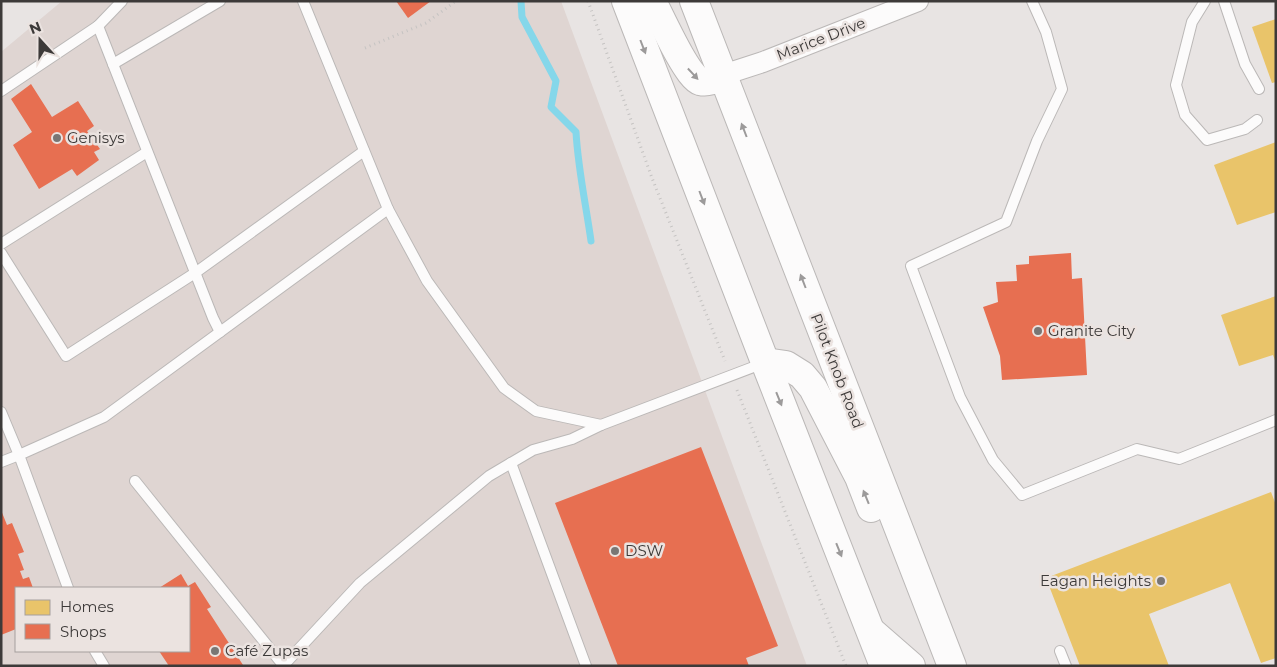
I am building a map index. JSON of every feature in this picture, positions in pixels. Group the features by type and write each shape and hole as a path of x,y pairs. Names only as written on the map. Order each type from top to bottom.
{"main road":[{"path":"626,1 764,362 884,666"},
{"path":"652,1 685,65 693,76 700,81 710,82 723,75"},
{"name":"Pilot Knob Road","path":"694,1 951,666"},
{"name":"Pilot Knob Road","path":"764,362 786,365 802,375 813,388 859,477 910,600 951,666"},
{"path":"870,631 911,666"}],"street":[{"name":"Marice Drive","path":"723,75 763,62 918,1"}],"lane":[{"path":"1,91 98,26 122,1"},
{"path":"198,1 206,9"},
{"path":"113,64 220,1"},
{"path":"303,1 388,208 427,281 504,388 536,410 601,425"},
{"path":"1032,1 1046,32 1062,89 1038,141 1006,222 911,266 960,397 993,460 1022,494 1137,449 1179,459 1276,420"},
{"path":"1205,1 1192,22 1176,86 1185,115 1207,140 1245,129 1257,120"},
{"path":"1224,1 1245,64 1259,89"},
{"path":"98,26 220,332"},
{"path":"1,253 66,356 195,273 364,151"},
{"path":"1,244 147,152"},
{"path":"1,462 104,417 388,208"},
{"path":"136,481 283,666 360,583 489,476 533,450 572,439 601,425 764,362"},
{"path":"1,412 19,455 68,587"},
{"path":"511,463 586,666"},
{"path":"1060,651 1066,666"},
{"path":"96,652 104,666"}],"path":[{"path":"365,48 426,23 456,1"},
{"path":"588,1 652,178 748,415 846,666"}],"shaded area":[{"path":"62,1 561,1 807,666 1,666 1,52"}],"building: Homes":[{"path":"1276,19 1276,82 1272,83 1252,27"},
{"path":"1276,142 1276,212 1237,225 1214,165"},
{"path":"1276,296 1276,363 1273,355 1239,366 1221,315"},
{"name":"Eagan Heights","path":"1271,492 1276,505 1276,658 1261,663 1230,583 1149,614 1169,666 1080,666 1046,578"}],"building: Shops":[{"path":"396,1 431,1 408,18"},
{"name":"Genisys","path":"31,84 52,117 78,101 94,126 87,131 100,149 94,152 99,160 77,176 72,169 39,189 13,145 32,132 11,99"},
{"name":"Granite City","path":"1071,253 1072,279 1082,278 1087,375 1002,380 1000,356 983,307 998,302 996,282 1017,281 1016,265 1029,264 1029,256"},
{"path":"701,447 778,646 746,658 749,666 618,666 555,503"},
{"path":"1,510 7,525 12,523 24,552 18,554 24,570 20,571 23,579 29,577 33,587 15,587 15,629 1,635"},
{"path":"181,574 188,586 195,582 211,607 207,609 243,665 169,666 160,652 190,652 190,587 161,587"}],"waterway":[{"path":"521,1 522,17 556,81 551,107 576,132 580,173 591,241"}],"place":[{"name":"Genisys","path":"57,138"},
{"name":"Granite City","path":"1038,331"},
{"name":"DSW","path":"615,551"},
{"name":"Eagan Heights","path":"1161,581"},
{"name":"Café Zupas","path":"215,651"}]}
